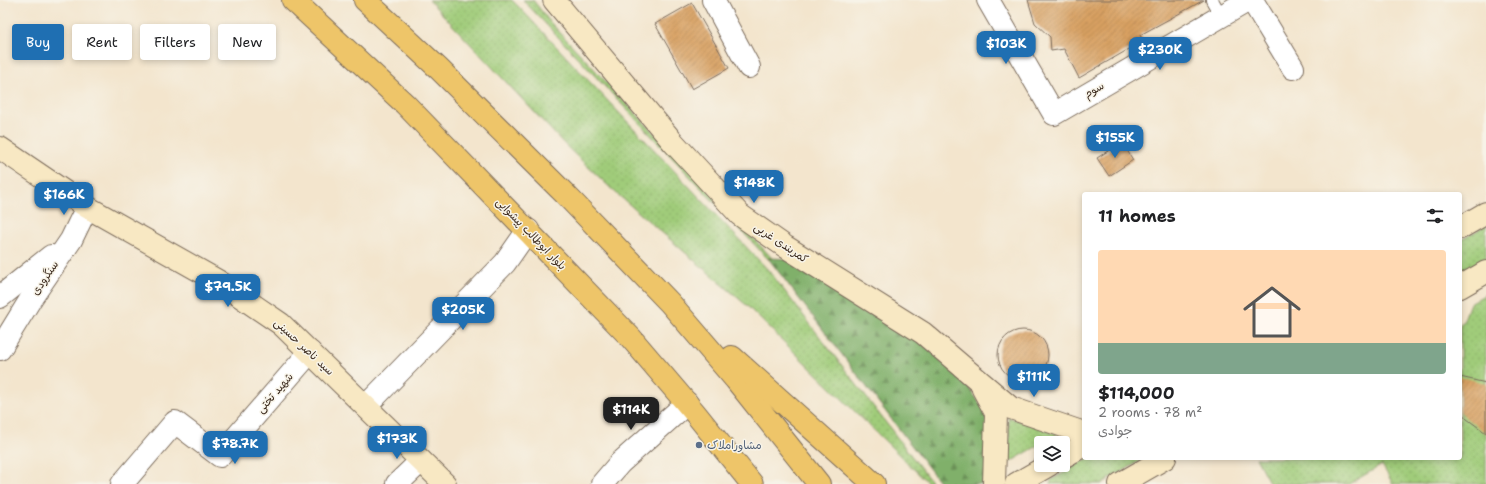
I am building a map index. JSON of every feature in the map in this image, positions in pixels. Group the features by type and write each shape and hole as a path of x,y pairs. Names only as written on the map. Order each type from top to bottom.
{"highway":[{"name":"بلوار ابوطالب پیشوایی","path":"293,0 405,104 631,338 687,403 752,484"},
{"path":"365,0 439,69 565,194 661,294 736,380 819,484"},
{"path":"661,294 874,484"}],"street":[{"name":"کمربندی غربی","path":"554,0 673,142 740,214 786,247 923,333 1011,408 1082,432"},
{"path":"713,0 750,67"},
{"name":"سوم","path":"988,0 1054,114 1216,8 1249,0"},
{"path":"1252,0 1293,68"},
{"name":"سید ناصر حسینی","path":"0,148 87,206 218,281 281,324 445,484"},
{"name":"سنگرودی","path":"0,349 32,296 71,240 87,206"},
{"path":"1462,227 1486,213"},
{"path":"366,406 506,263 528,230"},
{"path":"0,298 71,240"},
{"path":"1462,286 1486,272"},
{"name":"شهید تختی","path":"122,484 175,422 220,456 310,352"},
{"path":"976,378 996,413 994,484"},
{"path":"602,484 620,463 687,403"},
{"path":"1070,453 1082,446"},
{"path":"1120,484 1138,478 1162,460"},
{"path":"397,484 421,461"},
{"path":"1016,484 1037,472"}],"green space":[{"path":"429,0 512,0 770,272 933,484 929,484 745,304 616,193 567,147"},
{"path":"523,0 533,0 550,22 772,258 769,260"},
{"path":"1486,225 1486,259 1462,274 1462,240"},
{"path":"768,258 794,259 916,338 965,382 988,415 986,484 941,484"},
{"path":"1486,294 1486,484 1393,484 1382,465 1349,484 1270,484 1257,460 1462,460 1462,323 1470,303"},
{"path":"1008,417 1058,434 1054,436 1034,436 1034,448 1010,462"},
{"path":"1086,460 1142,460 1101,484 1050,484 1051,480 1065,472 1070,472 1070,469"}],"building":[{"path":"1028,0 1204,0 1140,35 1143,41 1079,78 1064,49 1051,51 1050,37 1035,23"},
{"path":"692,3 729,68 692,89 655,24"},
{"path":"1122,142 1133,160 1109,176 1097,158"},
{"path":"1023,330 1032,332 1043,341 1048,355 1046,364 1037,375 1023,380 1014,378 1003,369 998,355 1000,346 1009,335"},
{"path":"1462,377 1486,383 1486,433 1467,419 1462,413"}],"place":[{"name":"مشاوراملاک","path":"699,445"}]}
